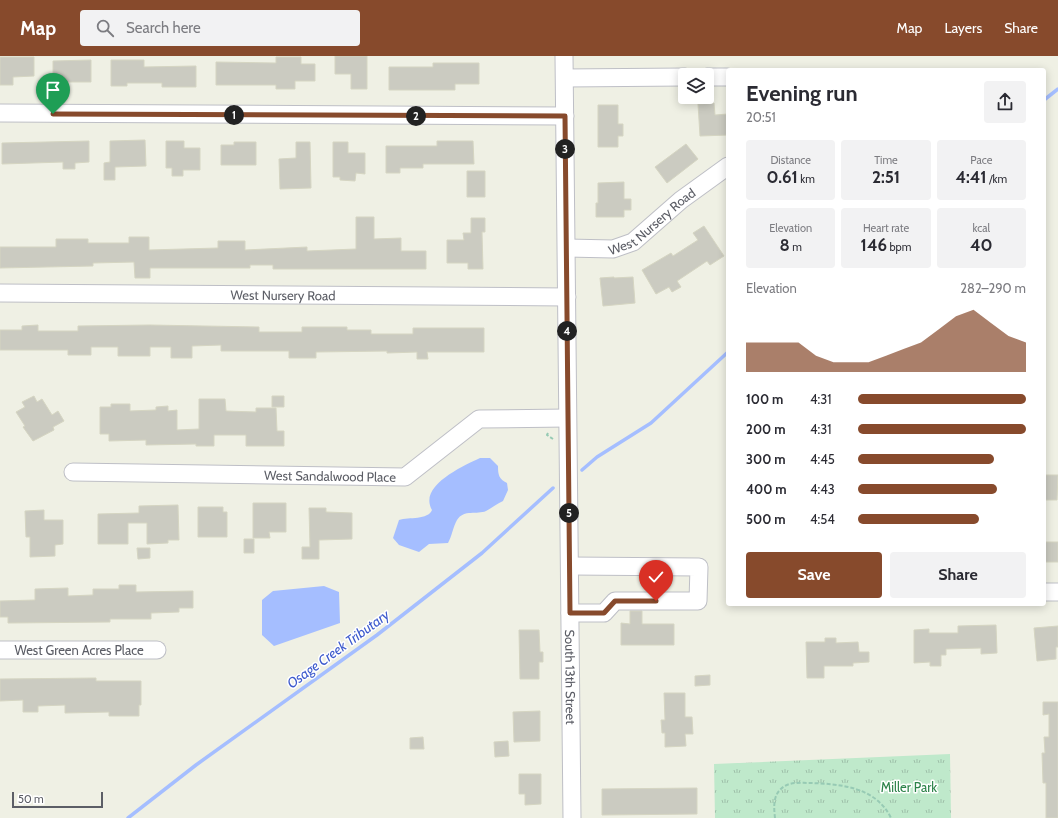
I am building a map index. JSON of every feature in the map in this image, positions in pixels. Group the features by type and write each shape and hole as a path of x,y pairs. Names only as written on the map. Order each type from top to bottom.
{"street":[{"name":"South 13th Street","path":"564,56 572,818"},
{"path":"564,78 678,77"},
{"path":"714,77 726,77"},
{"path":"0,113 565,116"},
{"name":"West Nursery Road","path":"566,248 613,249 633,242 681,200 726,167"},
{"name":"West Nursery Road","path":"0,294 567,297"},
{"name":"West Sandalwood Place","path":"73,472 405,477 479,419 567,418"},
{"path":"570,566 698,567 698,601 615,601 604,613 570,613"},
{"path":"1046,592 1058,592"},
{"name":"West Green Acres Place","path":"0,650 157,650"}],"path":[{"path":"775,818 775,799 778,792 789,784 798,783 833,784 862,791 883,806 891,818"}],"green space":[{"name":"Miller Park","path":"950,754 951,818 715,818 714,764"}],"water":[{"path":"480,458 490,458 498,466 498,472 502,480 507,483 508,490 503,501 486,511 467,513 460,517 457,520 448,543 429,544 419,552 399,545 393,538 399,520 422,517 430,513 432,510 429,501 431,493 437,485 444,478 463,466"},
{"path":"324,586 339,592 340,623 274,646 262,635 262,600 273,591"}],"building":[{"path":"335,56 367,56 367,89 351,89 351,74 335,74"},
{"path":"0,57 34,57 34,76 13,77 13,85 0,85"},
{"path":"276,57 301,57 301,64 315,64 315,81 295,81 295,89 276,89 276,85 216,85 216,62 276,63"},
{"path":"91,60 91,82 67,82 67,85 53,85 53,61"},
{"path":"111,60 144,60 144,67 196,66 196,87 162,87 162,83 127,83 127,86 111,86"},
{"path":"433,63 479,63 479,84 455,84 455,90 389,90 389,67 433,67"},
{"path":"714,103 715,115 726,114 726,135 700,136 698,104"},
{"path":"598,105 618,105 618,124 623,124 623,136 618,136 618,147 598,147"},
{"path":"145,140 146,166 115,167 115,180 104,180 104,163 110,162 110,141"},
{"path":"89,141 89,162 75,163 75,169 63,169 63,162 2,164 2,143"},
{"path":"166,141 184,141 184,148 200,148 200,170 183,170 183,176 172,176 172,168 166,168"},
{"path":"437,141 473,141 474,164 423,164 423,168 400,168 400,173 386,173 386,146 437,146"},
{"path":"234,142 256,142 256,165 221,165 221,145 234,145"},
{"path":"296,142 310,142 311,188 280,189 279,159 296,158"},
{"path":"333,142 348,142 348,153 365,153 365,174 356,173 355,181 340,180 340,177 333,177"},
{"path":"686,144 698,159 667,183 655,167"},
{"path":"467,171 485,171 485,197 467,197"},
{"path":"624,182 624,199 631,199 631,210 624,210 624,217 596,217 598,183"},
{"path":"356,217 374,217 374,239 401,238 401,251 426,251 426,269 273,269 273,265 250,265 250,268 150,268 150,278 135,278 134,262 93,263 93,266 0,268 0,247 56,247 56,239 88,239 88,243 129,243 129,237 149,237 149,250 218,248 218,241 245,241 245,250 307,247 307,251 356,249"},
{"path":"471,218 485,218 485,232 482,232 483,269 468,269 468,263 447,263 447,240 464,240 463,233 471,233"},
{"path":"704,226 724,256 710,265 707,261 677,281 681,287 672,292 669,287 656,294 642,270 671,253 673,256 698,240 693,233"},
{"path":"633,277 635,303 603,306 600,278"},
{"path":"38,325 38,331 78,331 78,326 150,325 259,327 259,332 302,332 302,327 347,327 347,330 371,330 371,334 413,334 413,328 484,328 484,352 427,352 428,359 417,359 417,352 387,353 387,351 316,352 316,358 289,358 289,351 221,351 221,345 192,346 192,358 171,358 171,347 150,347 150,356 118,356 118,347 91,347 91,355 68,355 68,350 0,350 0,330 22,330 22,326"},
{"path":"34,396 37,402 42,399 52,415 58,411 64,421 53,427 54,430 33,441 23,427 25,426 16,412 25,407 22,402"},
{"path":"272,396 284,396 284,407 272,407"},
{"path":"199,399 225,399 226,411 256,412 256,408 276,408 277,431 284,431 284,446 246,446 246,435 214,435 214,446 196,446 196,444 146,445 146,440 109,441 109,434 100,434 100,407 111,407 111,404 130,404 130,411 156,410 156,407 168,406 168,411 177,410 177,430 199,429"},
{"path":"1046,475 1058,475 1057,500 1046,500"},
{"path":"253,503 286,503 286,532 269,532 270,538 253,538"},
{"path":"178,505 179,540 168,540 168,543 147,544 147,523 128,523 128,544 98,544 98,514 139,513 139,506"},
{"path":"198,507 223,507 223,512 227,512 227,537 198,537"},
{"path":"309,508 326,508 326,512 352,513 352,539 319,540 319,559 302,559 302,547 310,547"},
{"path":"44,510 44,520 63,520 63,544 55,545 55,556 30,557 30,537 26,537 25,511"},
{"path":"244,539 254,539 254,553 244,553"},
{"path":"1046,542 1058,542 1058,562 1046,562"},
{"path":"137,548 150,548 150,558 138,559"},
{"path":"119,585 136,585 136,592 193,591 193,608 179,608 179,612 151,613 151,619 110,619 110,622 8,623 8,617 0,617 0,601 35,600 35,589 68,588 68,596 93,595 93,589 119,589"},
{"path":"630,611 642,611 642,624 674,624 674,645 621,645 621,623 630,624"},
{"path":"996,625 997,653 981,654 981,648 946,649 946,655 941,655 941,666 930,666 930,662 914,663 914,630 929,629 929,633 958,633 958,626"},
{"path":"1058,626 1058,647 1056,647 1056,659 1037,661 1034,628"},
{"path":"519,630 539,630 540,652 543,652 543,662 539,662 539,679 520,679"},
{"path":"825,638 836,638 836,643 858,642 859,652 869,652 869,662 853,663 853,666 824,666 824,678 807,678 806,642 825,642"},
{"path":"710,675 710,685 695,686 695,676"},
{"path":"96,678 96,681 141,681 141,705 139,705 139,716 109,716 109,712 65,713 65,705 38,706 38,712 23,712 23,700 0,701 0,679"},
{"path":"664,693 685,693 685,717 692,717 693,734 685,734 686,746 665,747 665,733 662,733 661,720 665,720"},
{"path":"1043,702 1058,702 1058,818 1046,818 1046,783 1043,783 1042,753 1045,753 1044,737 1049,737 1049,714 1043,715"},
{"path":"540,711 540,741 514,742 513,712"},
{"path":"423,737 424,749 410,749 410,738"},
{"path":"508,741 509,756 495,757 494,742"},
{"path":"519,774 541,774 541,804 525,805 525,794 519,794"},
{"path":"697,788 697,814 602,815 602,789"}],"waterway":[{"name":"Osage Creek Tributary","path":"1046,98 1058,89"},
{"name":"Osage Creek Tributary","path":"582,470 597,457 651,423 726,354"},
{"name":"Osage Creek Tributary","path":"128,818 196,765 377,635 482,553 553,488"}],"route":[{"path":"53,114 565,116 570,613 604,613 615,601 656,601"}]}
